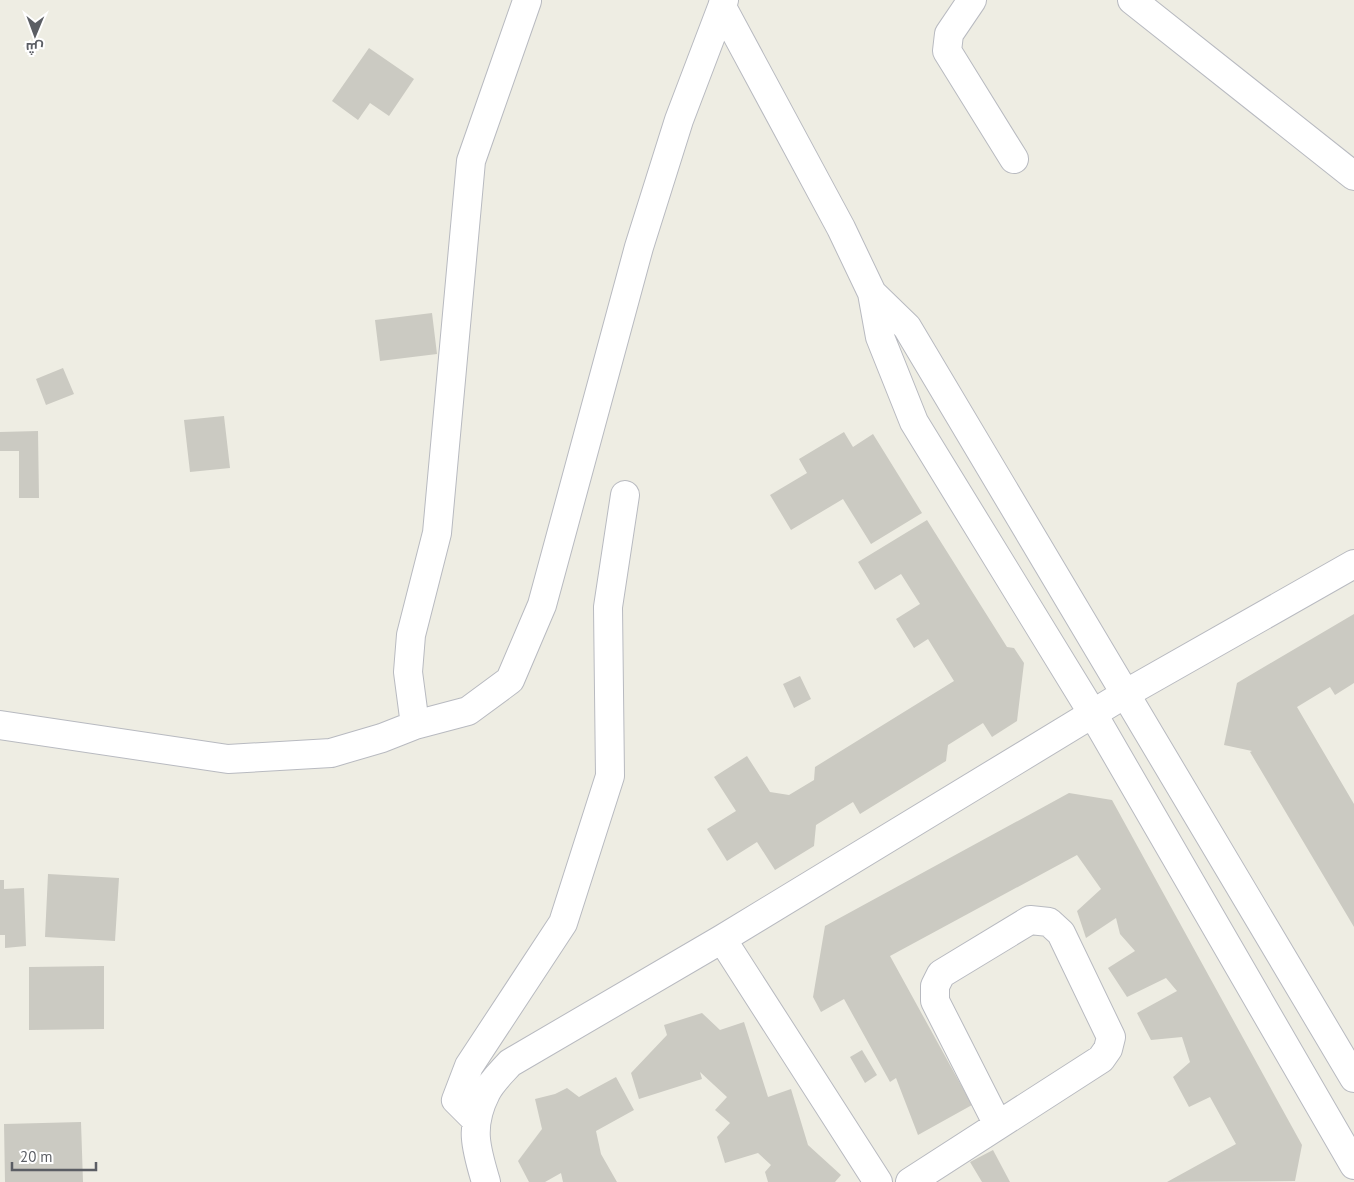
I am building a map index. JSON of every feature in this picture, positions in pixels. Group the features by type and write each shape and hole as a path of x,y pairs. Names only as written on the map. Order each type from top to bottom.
{"street":[{"path":"972,0 949,34 947,51 1014,159"},
{"path":"1132,0 1354,176"},
{"path":"415,726 408,672 411,635 437,533 472,162 527,2"},
{"path":"0,725 228,759 331,753 468,711 510,680 542,605 639,247 679,120 723,3"},
{"path":"723,3 841,228 872,293 880,337 914,422 1093,714 1354,1165"},
{"path":"872,293 907,327 1354,1078"},
{"path":"475,1118 456,1100 469,1066 563,923 610,776 608,607 625,495"},
{"path":"486,1182 476,1151 475,1118 486,1091 510,1062 722,939 1125,694 1354,564"},
{"path":"910,1182 1101,1059 1108,1049 1110,1037 1061,933 1049,922 1030,920 941,974 934,986 935,1001 998,1125"},
{"path":"722,939 878,1182"}],"building":[{"path":"369,48 414,79 389,116 370,103 358,120 332,101"},
{"path":"432,313 437,354 380,361 375,320"},
{"path":"63,368 74,394 46,405 36,379"},
{"path":"224,416 230,468 190,472 184,420"},
{"path":"38,431 39,498 19,498 19,451 0,451 0,432"},
{"path":"844,432 853,447 873,434 922,513 871,544 843,499 791,530 770,495 807,473 799,459"},
{"path":"927,520 1007,647 1014,648 1024,663 1017,721 992,737 983,723 948,745 946,761 860,814 853,802 816,825 814,846 775,870 757,842 727,861 707,829 736,811 714,777 747,756 770,792 789,795 814,780 815,767 954,681 928,639 914,648 896,619 920,604 901,574 875,590 858,562"},
{"path":"1354,614 1354,683 1335,695 1330,687 1297,707 1354,804 1354,927 1250,752 1252,751 1224,745 1237,683"},
{"path":"800,676 811,699 794,708 783,684"},
{"path":"1069,793 1112,800 1302,1145 1295,1181 1167,1182 1236,1144 1210,1097 1189,1107 1173,1077 1190,1062 1182,1037 1151,1040 1137,1013 1177,991 1166,978 1127,997 1108,968 1135,951 1120,934 1116,918 1086,938 1077,911 1101,889 1077,855 890,956 972,1105 918,1135 896,1078 890,1082 844,999 821,1012 813,997 825,926"},
{"path":"48,874 119,878 115,941 45,937"},
{"path":"0,880 4,880 4,889 24,888 26,946 5,948 5,935 0,935"},
{"path":"104,966 104,1029 29,1030 29,967"},
{"path":"702,1013 720,1030 744,1022 768,1097 791,1089 808,1145 841,1175 835,1182 768,1182 765,1172 771,1165 758,1153 725,1163 717,1137 730,1123 715,1110 727,1097 700,1072 702,1079 639,1099 631,1073 667,1035 664,1025"},
{"path":"862,1050 877,1075 865,1083 850,1057"},
{"path":"616,1077 634,1110 596,1131 601,1154 617,1182 563,1182 561,1173 545,1182 529,1182 518,1161 542,1129 535,1099 555,1094 567,1088 579,1097"},
{"path":"81,1122 83,1182 5,1182 4,1124"},
{"path":"993,1150 1010,1182 982,1182 970,1162"}]}
